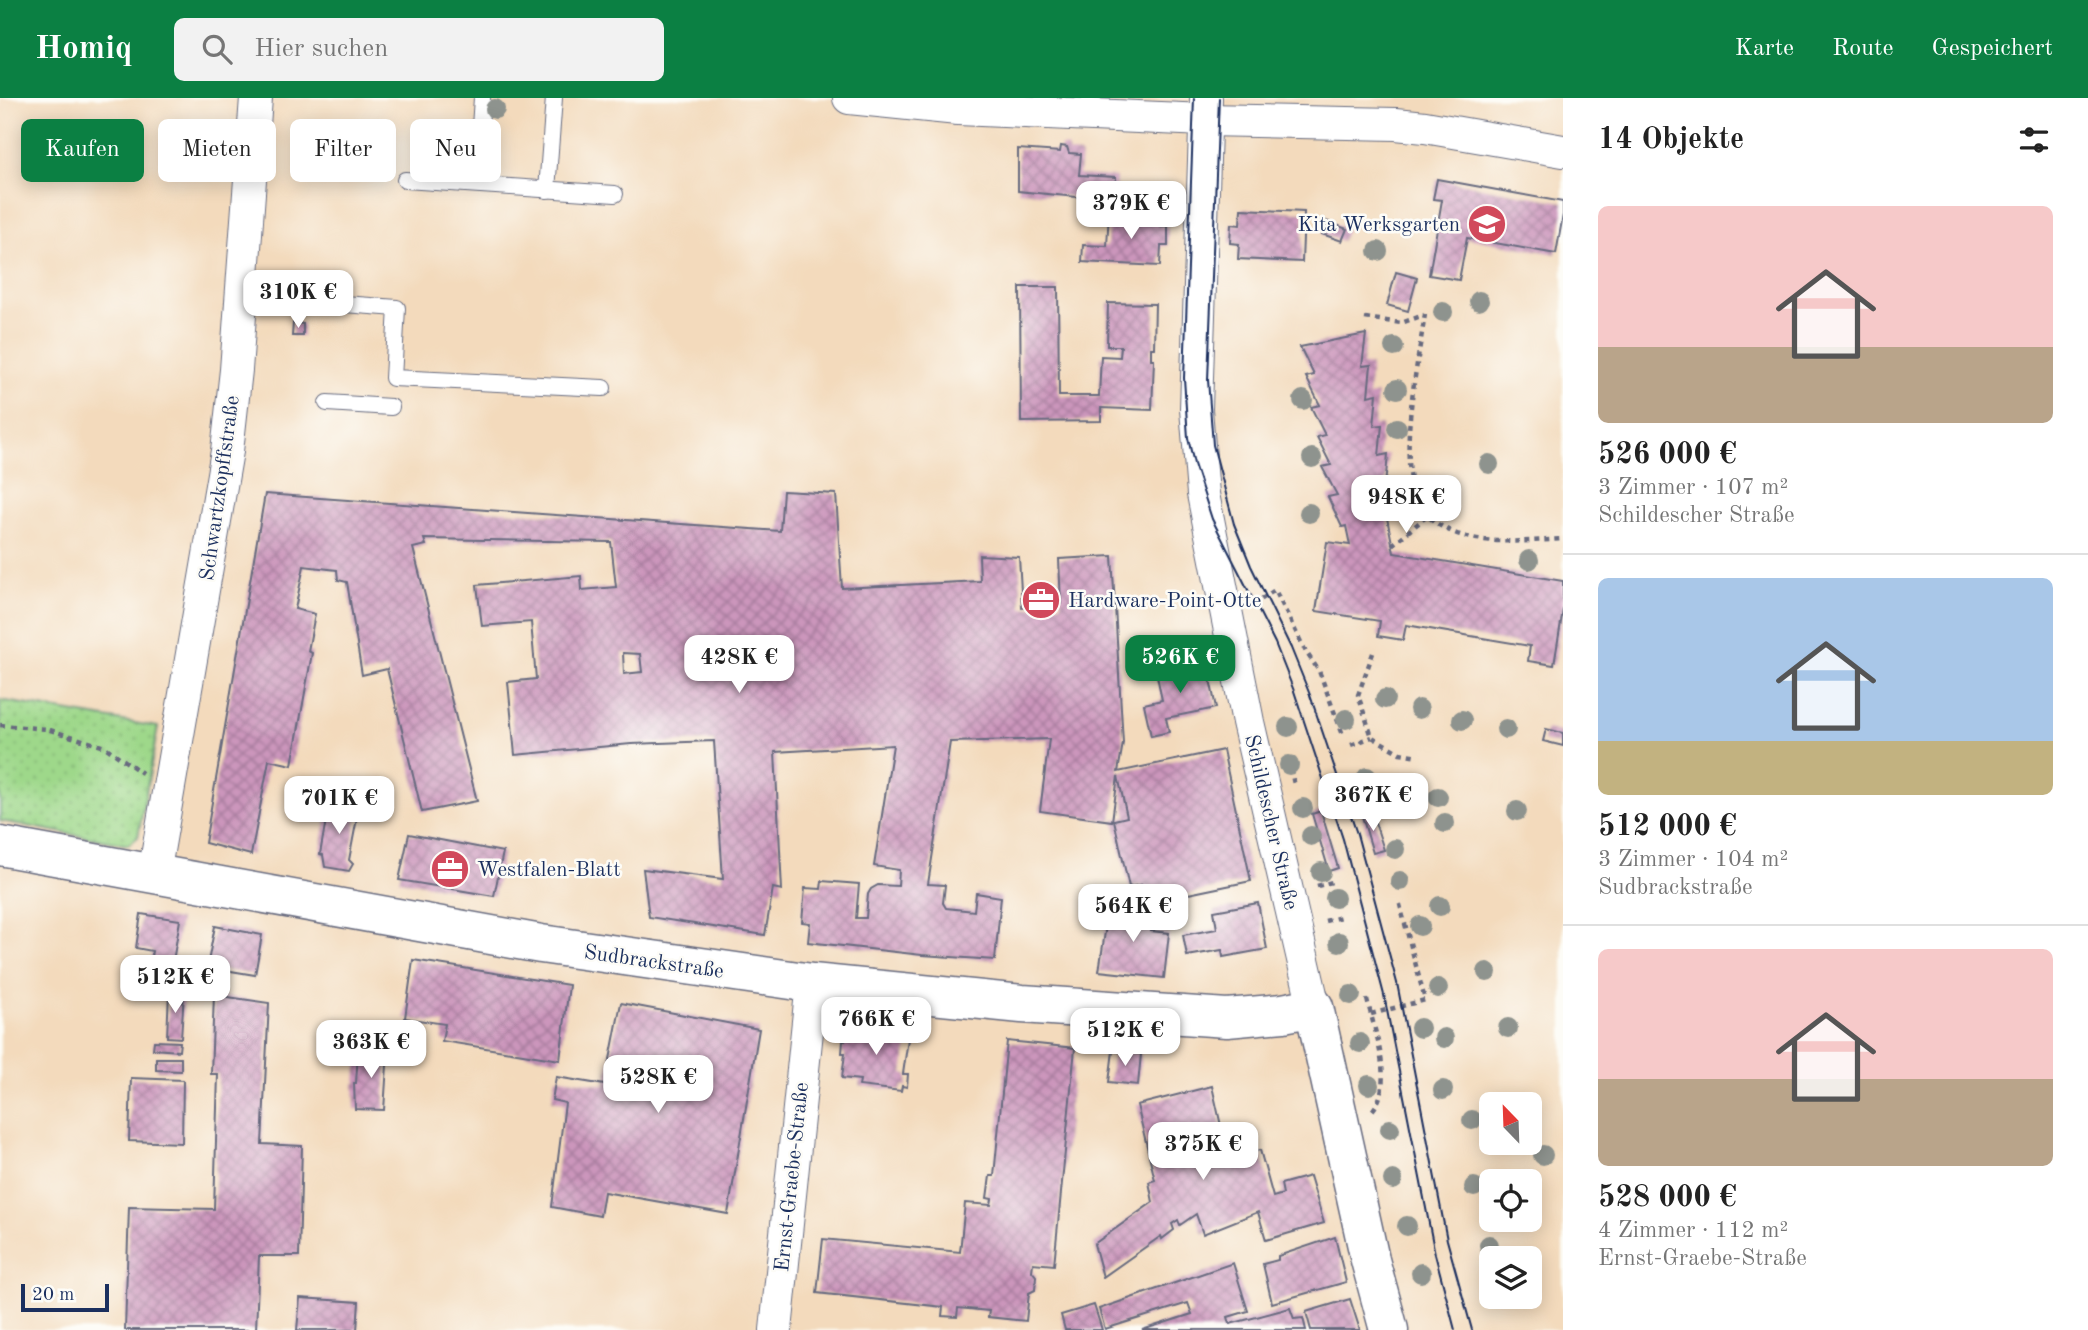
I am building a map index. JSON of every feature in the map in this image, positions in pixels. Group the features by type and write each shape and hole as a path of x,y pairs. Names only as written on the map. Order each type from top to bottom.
{"street":[{"name":"Schwartzkopffstraße","path":"154,874 227,451 236,370 256,98"},
{"path":"849,98 958,109 1206,109 1425,127 1563,151"},
{"name":"Schildescher Straße","path":"1206,109 1196,409 1203,494 1248,722 1388,1330"},
{"name":"Sudbrackstraße","path":"0,846 541,944 811,982 1022,1004 1227,1018 1314,1007"},
{"name":"Ernst-Graebe-Straße","path":"776,1330 811,982"}],"lane":[{"path":"476,184 482,98"},
{"path":"547,190 554,98"},
{"path":"405,180 615,194"},
{"path":"331,303 397,308 393,377 603,388"},
{"path":"327,403 391,407"}],"path":[{"path":"1365,318 1401,323 1425,314 1409,451 1410,478 1417,500 1427,516 1444,528 1466,537 1514,542 1563,538"},
{"path":"1392,545 1427,516"},
{"path":"1275,590 1306,652 1319,671 1343,735"},
{"path":"1373,653 1358,695 1372,737 1400,753 1418,756"},
{"path":"0,726 47,729 104,747 168,792"},
{"path":"1351,745 1372,737"},
{"path":"1371,1014 1425,1000 1399,901"},
{"path":"1339,1122 1363,1117 1373,1110 1381,1099 1383,1074 1367,999"}],"green space":[{"path":"0,700 158,727 138,837 128,845 0,821"}],"building":[{"path":"1061,146 1067,147 1069,153 1081,154 1079,175 1116,177 1115,201 1018,191 1018,149 1060,152"},
{"path":"1437,179 1563,202 1556,254 1467,238 1459,280 1429,275 1442,200 1433,199"},
{"path":"1241,209 1304,212 1302,262 1238,259 1239,244 1230,243 1231,224 1240,225"},
{"path":"1109,212 1162,214 1161,226 1168,226 1168,246 1161,246 1160,266 1082,262 1083,245 1107,246"},
{"path":"1326,221 1347,229 1342,241 1322,234"},
{"path":"1396,272 1417,278 1408,311 1387,305"},
{"path":"1020,287 1058,287 1059,396 1099,396 1101,356 1120,357 1121,346 1107,346 1108,303 1155,304 1154,348 1151,348 1151,359 1154,359 1152,410 1101,408 1101,421 1021,422"},
{"path":"293,323 303,324 303,336 292,336"},
{"path":"1366,334 1362,366 1371,365 1368,396 1377,394 1374,426 1382,425 1379,456 1388,454 1385,486 1394,485 1391,517 1387,518 1394,553 1563,581 1563,610 1554,665 1528,661 1530,646 1406,625 1403,640 1378,636 1380,621 1316,611 1327,542 1350,545 1346,526 1342,527 1328,497 1337,495 1322,467 1331,465 1317,437 1325,435 1311,407 1320,405 1306,377 1314,375 1300,347"},
{"path":"783,491 836,494 842,588 980,581 979,555 1019,557 1022,608 1061,604 1059,559 1112,556 1123,743 1118,772 1223,750 1251,881 1145,903 1141,885 1129,887 1114,820 1127,817 1118,776 1112,821 1040,811 1049,739 950,742 928,884 945,885 943,903 946,908 974,911 976,893 1001,897 995,960 808,942 810,923 802,922 805,888 821,889 822,881 859,884 856,918 866,918 868,894 871,889 878,885 898,886 899,870 874,866 893,745 775,752 782,890 773,888 765,935 649,917 643,869 723,879 714,741 631,744 515,755 508,682 536,679 531,622 482,626 477,585 581,576 582,590 616,587 611,542 424,539 426,545 413,548 477,801 422,812 387,669 362,675 347,582 338,580 337,570 304,566 295,609 315,614 308,651 312,653 292,765 269,760 251,855 205,843 265,494 780,531","holes":["623,653 640,654 642,672 624,674"]},
{"path":"1206,660 1216,708 1166,718 1169,732 1151,736 1144,704 1162,700 1156,671"},
{"path":"1546,729 1563,733 1563,746 1543,741"},
{"path":"329,803 359,808 349,860 353,864 349,871 325,867 323,855 320,854"},
{"path":"1321,811 1338,868 1329,871 1312,814"},
{"path":"1372,813 1384,850 1373,853 1362,816"},
{"path":"409,834 503,852 494,896 399,880"},
{"path":"1258,903 1267,949 1223,957 1222,950 1187,956 1183,935 1217,929 1214,911"},
{"path":"1109,906 1153,911 1151,931 1169,933 1164,978 1099,971"},
{"path":"141,914 180,920 171,973 149,969 152,951 136,948"},
{"path":"215,926 262,935 255,975 207,967"},
{"path":"413,960 569,985 560,1060 442,1041 445,1024 405,1018"},
{"path":"169,992 184,993 181,1038 167,1037"},
{"path":"214,995 269,1003 262,1144 302,1146 299,1256 259,1256 256,1330 125,1330 129,1207 214,1209 218,1074 211,1074"},
{"path":"621,1003 759,1029 728,1214 604,1192 600,1216 552,1207 565,1103 552,1100 556,1077 605,1085"},
{"path":"856,1023 906,1028 909,1032 903,1074 908,1074 907,1087 902,1086 901,1091 859,1086 860,1080 842,1078 845,1053 842,1053 843,1041 846,1032 855,1034"},
{"path":"154,1041 180,1042 179,1051 153,1049"},
{"path":"1007,1041 1075,1048 1054,1265 1033,1263 1035,1290 1029,1293 1026,1321 988,1317 989,1311 958,1308 957,1317 942,1316 943,1307 817,1293 823,1239 960,1252 965,1203 991,1205 992,1199 987,1198 990,1176 994,1176"},
{"path":"375,1050 388,1050 384,1110 355,1109 354,1083 358,1052 374,1053"},
{"path":"1113,1051 1141,1054 1138,1085 1109,1082"},
{"path":"156,1058 181,1058 181,1071 156,1070"},
{"path":"131,1078 183,1080 182,1143 129,1141"},
{"path":"1212,1086 1228,1157 1260,1150 1273,1197 1283,1194 1281,1184 1310,1176 1324,1223 1266,1240 1258,1212 1203,1234 1196,1214 1180,1225 1178,1220 1172,1224 1174,1230 1162,1239 1161,1236 1103,1277 1094,1244 1153,1202 1149,1182 1155,1180 1137,1105"},
{"path":"1335,1237 1346,1282 1272,1303 1263,1264 1278,1260 1278,1256"},
{"path":"1233,1263 1248,1311 1228,1317 1230,1324 1290,1308 1294,1319 1303,1318 1306,1330 1142,1330 1192,1314 1188,1303 1105,1329 1099,1309"},
{"path":"300,1298 359,1302 357,1330 297,1330"},
{"path":"1350,1299 1360,1330 1311,1330 1306,1312"},
{"path":"1094,1305 1102,1330 1065,1330 1061,1315"}],"tram line":[{"path":"1194,98 1184,378 1188,438 1212,519 1275,643 1294,691 1343,839 1384,995 1435,1254 1455,1330"},
{"path":"1219,98 1208,380 1213,445 1234,524 1310,695 1357,834 1397,983 1447,1240 1472,1330"}],"place":[{"name":"Kita Werksgarten","path":"1487,224"},
{"name":"Hardware-Point-Otte","path":"1041,600"},
{"name":"Westfalen-Blatt","path":"450,869"}]}
